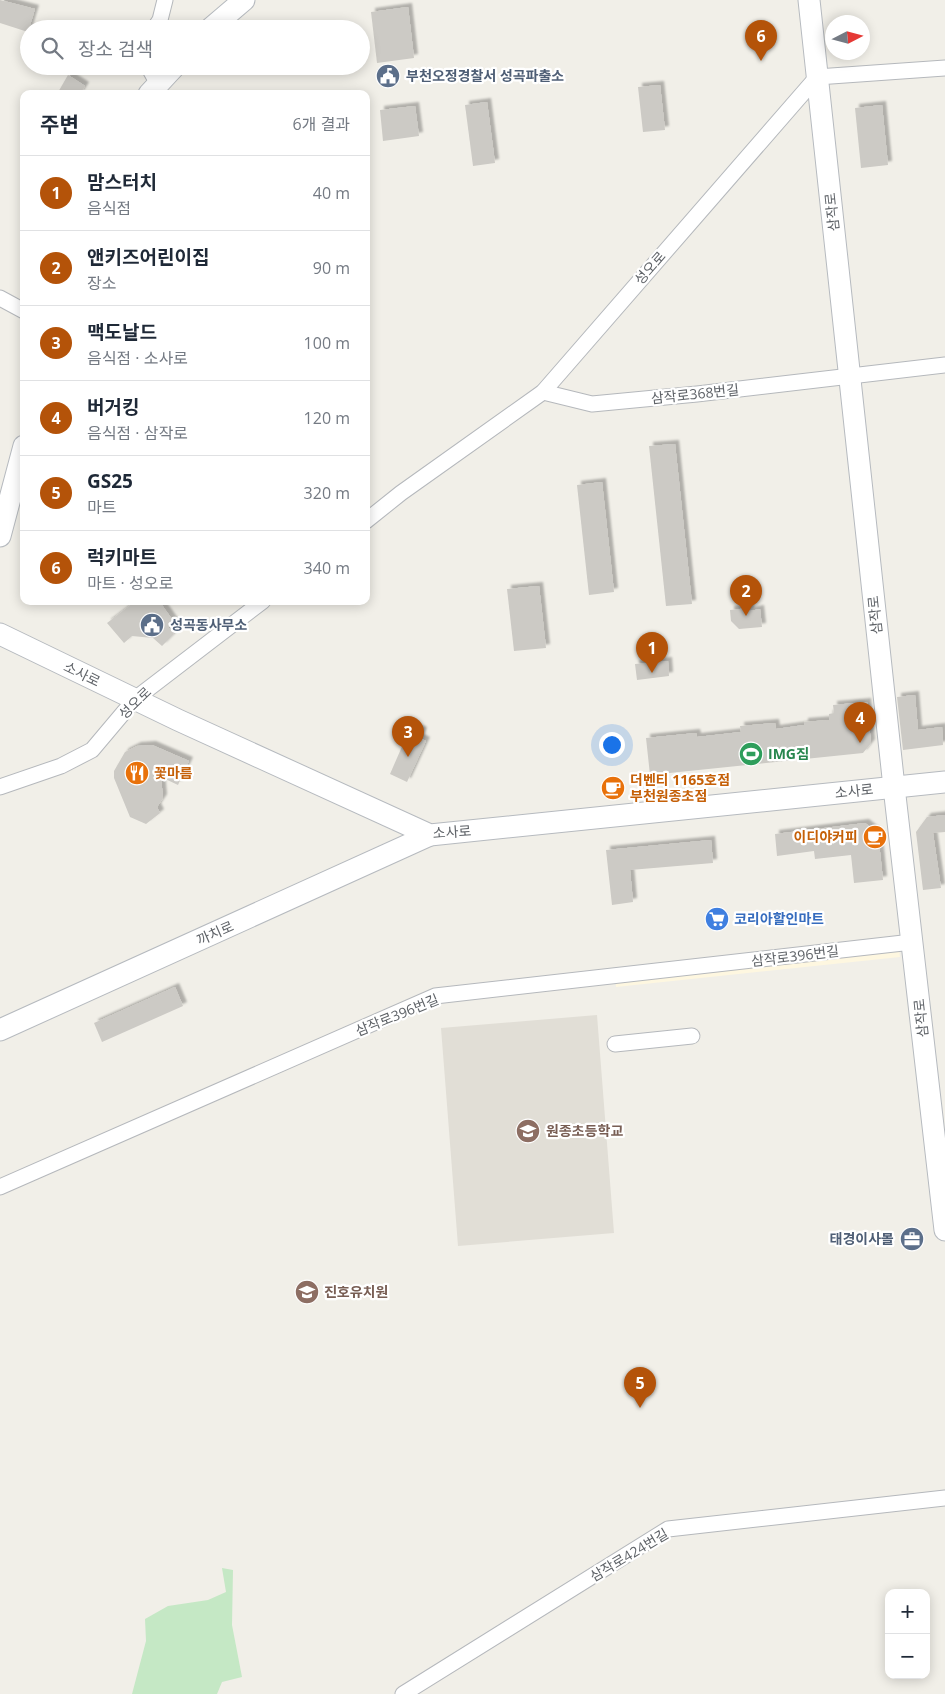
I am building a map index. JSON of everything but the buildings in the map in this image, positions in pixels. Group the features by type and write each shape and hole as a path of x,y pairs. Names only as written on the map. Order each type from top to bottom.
{"street":[{"path":"160,20 165,0"},
{"path":"221,20 244,0"},
{"name":"삼작로","path":"809,0 894,787 945,1230"},
{"path":"817,77 945,68"},
{"name":"성오로","path":"370,518 401,493 543,392 817,77"},
{"path":"0,298 20,309"},
{"name":"삼작로368번길","path":"543,392 592,404 697,394 945,365"},
{"path":"0,536 20,461"},
{"name":"성오로","path":"0,786 61,766 92,750 135,699 258,605"},
{"name":"소사로","path":"0,634 135,699 430,835 945,782"},
{"name":"까치로","path":"0,1030 430,835"},
{"name":"삼작로396번길","path":"0,1187 435,996 912,942"},
{"path":"615,1044 692,1036"},
{"name":"삼작로424번길","path":"403,1694 668,1529 945,1498"}],"shaded area":[{"path":"898,940 900,957 616,987 615,971"},
{"name":"원종초등학교","path":"597,1015 614,1233 458,1246 441,1028"}],"green space":[{"path":"222,1568 233,1570 232,1625 242,1677 222,1682 217,1694 132,1694 146,1641 145,1619 168,1606 208,1600 226,1592"}],"place":[{"name":"럭키마트","path":"761,61"},
{"name":"부천오정경찰서 성곡파출소","path":"388,76"},
{"name":"앤키즈어린이집","path":"746,616"},
{"name":"성곡동사무소","path":"152,625"},
{"name":"맘스터치","path":"652,673"},
{"name":"버거킹","path":"860,743"},
{"name":"IMG짐","path":"751,754"},
{"name":"맥도날드","path":"408,757"},
{"name":"꽃마름","path":"137,773"},
{"name":"더벤티 1165호점 부천원종초점","path":"613,788"},
{"name":"이디야커피","path":"875,837"},
{"name":"코리아할인마트","path":"717,919"},
{"name":"원종초등학교","path":"528,1131"},
{"name":"태경이사몰","path":"912,1239"},
{"name":"진호유치원","path":"307,1292"},
{"name":"GS25","path":"640,1408"}]}
